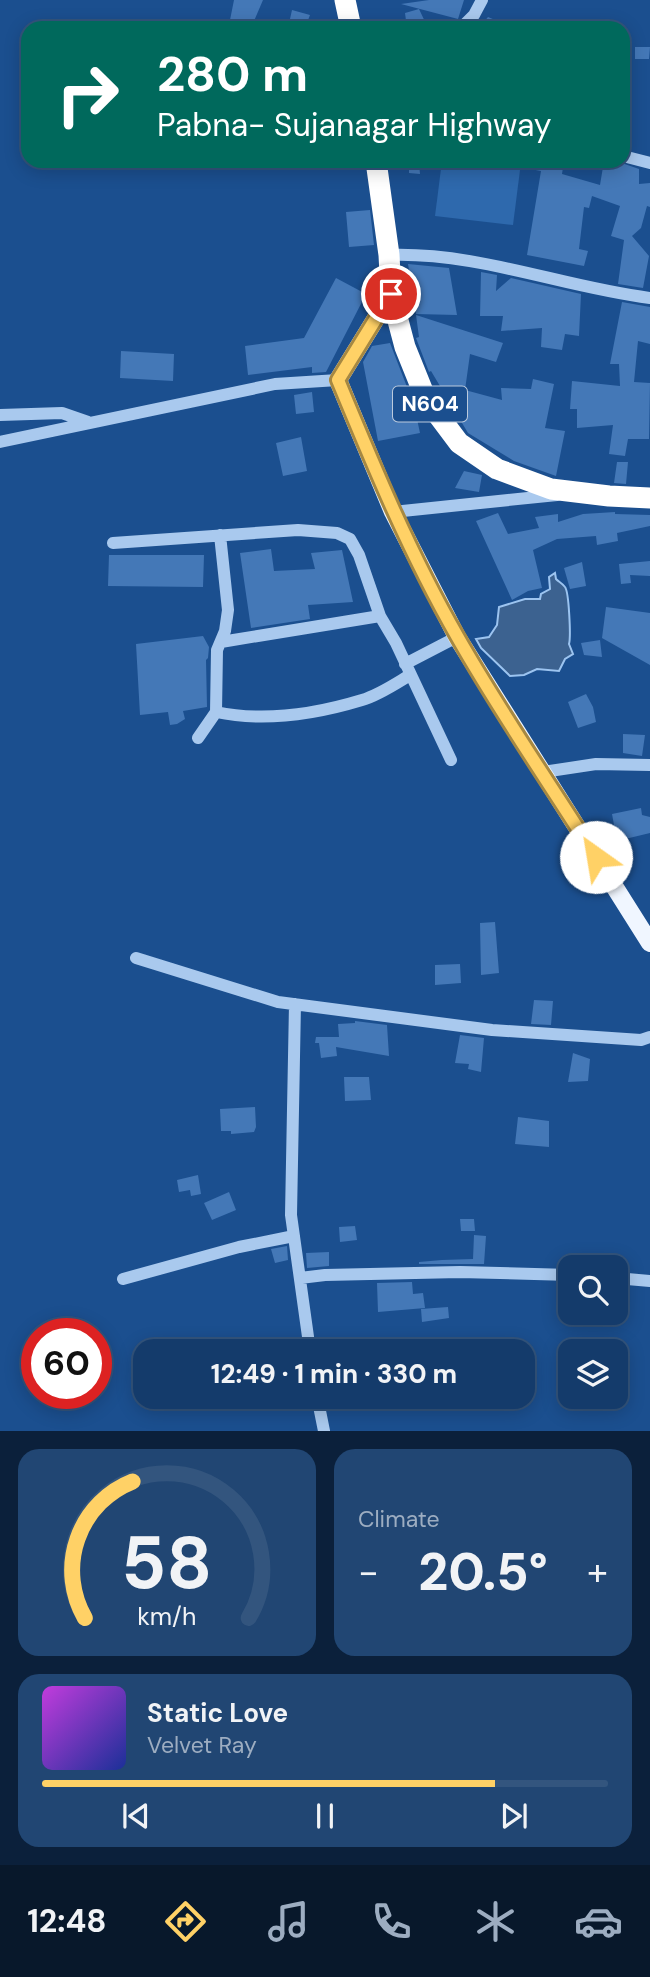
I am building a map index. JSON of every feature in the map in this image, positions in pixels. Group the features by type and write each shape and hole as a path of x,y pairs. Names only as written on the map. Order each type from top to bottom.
{"highway":[{"path":"345,0 350,21"},
{"name":"N604","path":"377,168 389,255 391,294 405,347 426,399 459,443 497,469 551,489 650,498"}],"main road":[{"path":"391,294 338,380 393,512 457,637 650,943"}],"street":[{"path":"468,21 482,0"},
{"path":"630,158 650,163"},
{"path":"389,255 499,265 650,298"},
{"path":"0,442 275,384 338,380"},
{"path":"0,415 62,413 89,422"},
{"path":"393,512 579,493"},
{"path":"113,542 298,530 337,533 350,539 359,555 380,616 451,760"},
{"path":"198,738 216,712 218,650 228,610 220,535"},
{"path":"221,642 380,616"},
{"path":"216,712 237,717 294,714 363,700 457,637"},
{"path":"543,772 596,764 650,765"},
{"path":"136,958 278,1002 492,1030 640,1040 650,1037"},
{"path":"295,1004 291,1202 308,1339"},
{"path":"123,1279 239,1247 294,1236"},
{"path":"300,1278 460,1272 558,1275"},
{"path":"628,1279 650,1281"},
{"path":"320,1409 324,1431"}],"shaded area":[{"path":"441,168 520,170 513,225 435,216"},
{"path":"555,573 556,579 566,591 569,644 573,654 565,659 559,671 537,669 524,675 510,676 481,648 476,639 489,637 497,625 499,607 525,599 540,599 541,594 550,589 549,577"}],"building":[{"path":"234,0 263,0 254,21 230,21"},
{"path":"429,0 464,0 458,19 401,4"},
{"path":"419,9 425,21 406,21 405,13"},
{"path":"292,10 310,15 308,21 290,21"},
{"path":"635,47 650,47 649,59 635,59"},
{"path":"630,166 639,169 639,184 650,183 650,207 647,206 641,228 632,236 649,256 643,288 618,284 624,240 611,236 620,206 592,196 589,208 584,207 579,249 588,251 584,266 527,255 541,171 525,168 563,168 562,174 600,185 603,168 630,168"},
{"path":"409,168 419,168 420,174 409,173"},
{"path":"370,210 374,245 349,247 346,212"},
{"path":"408,264 449,268 457,315 416,314"},
{"path":"481,272 497,275 496,291 511,278 581,294 579,336 565,334 562,350 541,347 542,328 501,331 503,316 480,316"},
{"path":"336,278 366,294 326,372 312,373 312,367 248,375 245,346 304,338"},
{"path":"622,302 650,307 650,344 638,341 634,382 650,383 649,439 628,439 625,456 609,454 613,425 577,428 577,409 570,409 572,381 620,386 619,364 610,364"},
{"path":"416,315 503,343 496,362 470,354 465,390 502,400 501,388 531,389 533,379 554,384 545,428 565,431 556,476 514,461 468,433 431,371 429,372 416,338 419,337"},
{"path":"390,343 414,405 420,433 378,441 363,362 372,346"},
{"path":"121,351 174,354 173,381 120,378"},
{"path":"312,392 314,412 296,414 294,395"},
{"path":"301,437 307,471 283,476 276,443"},
{"path":"617,462 628,462 626,484 614,483"},
{"path":"464,471 482,475 479,492 455,488"},
{"path":"615,512 650,515 650,526 617,533 618,541 597,545 596,536 557,539 533,550 542,588 528,591 512,600 476,521 498,513 508,534 539,528 535,517 558,514 558,522 583,514"},
{"path":"271,549 274,571 315,569 311,553 342,550 353,602 308,605 310,619 251,628 240,553"},
{"path":"109,555 204,555 203,587 108,586"},
{"path":"650,561 650,576 630,575 631,583 621,584 619,564"},
{"path":"582,562 586,586 570,589 564,568"},
{"path":"606,607 650,613 650,665 602,638"},
{"path":"203,636 209,647 206,660 207,707 183,711 185,719 170,725 168,712 140,715 136,644"},
{"path":"600,640 602,657 584,655 581,643"},
{"path":"586,694 593,707 596,722 578,728 568,702"},
{"path":"623,734 645,735 642,756 623,753"},
{"path":"641,808 642,815 650,817 650,833 617,841 612,814"},
{"path":"495,922 499,973 481,975 480,923"},
{"path":"460,964 461,983 435,985 435,965"},
{"path":"534,1000 553,1001 551,1025 531,1024"},
{"path":"355,1021 387,1025 389,1056 336,1047 337,1056 321,1058 319,1043 315,1043 316,1037 339,1037 338,1024"},
{"path":"460,1035 484,1038 481,1072 468,1069 469,1064 455,1063"},
{"path":"573,1053 590,1059 588,1081 568,1082"},
{"path":"344,1077 369,1077 371,1100 345,1101"},
{"path":"255,1107 254,1132 231,1134 231,1131 221,1131 220,1109"},
{"path":"518,1117 549,1121 549,1147 515,1144"},
{"path":"198,1175 201,1194 191,1196 190,1190 179,1192 177,1180"},
{"path":"229,1192 236,1210 212,1220 204,1203"},
{"path":"460,1219 474,1219 475,1231 461,1231"},
{"path":"355,1226 357,1240 340,1242 339,1227"},
{"path":"474,1235 486,1236 484,1264 419,1264 473,1259"},
{"path":"287,1246 288,1260 275,1263 271,1249"},
{"path":"329,1252 329,1266 307,1268 306,1253"},
{"path":"412,1282 413,1294 423,1293 425,1308 378,1312 377,1283"},
{"path":"448,1307 449,1318 422,1322 421,1309"}],"route":[{"path":"391,294 338,380 393,512 457,637 596,857"}]}
